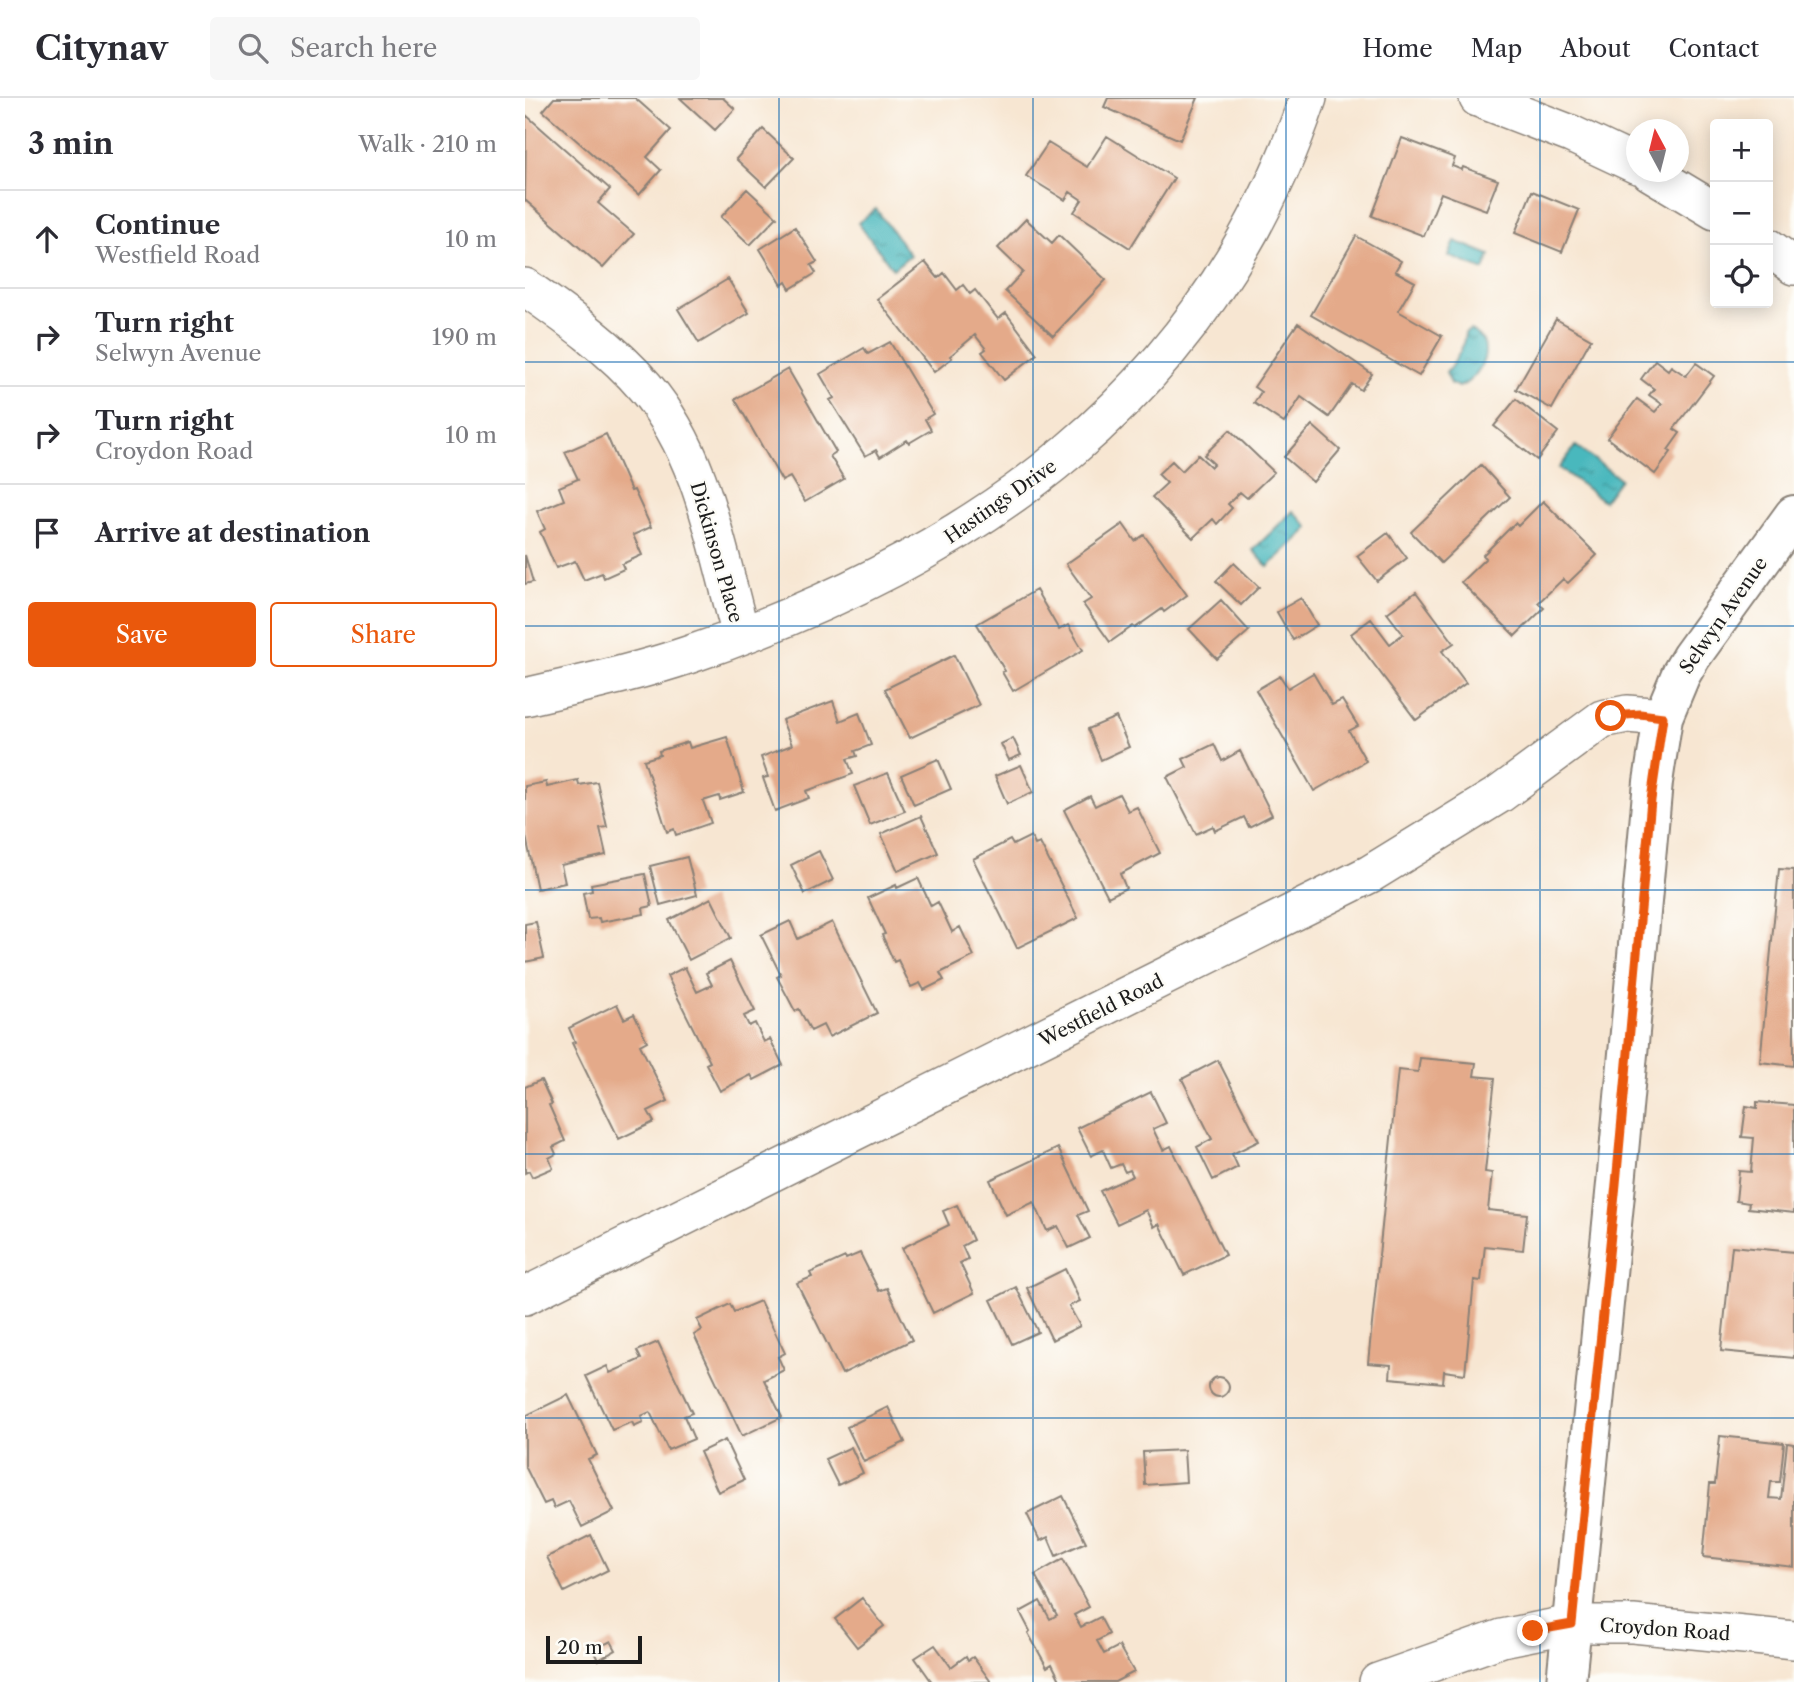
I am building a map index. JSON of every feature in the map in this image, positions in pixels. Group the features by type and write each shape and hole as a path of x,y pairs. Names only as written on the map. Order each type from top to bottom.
{"street":[{"name":"Hastings Drive","path":"525,697 656,665 781,621 846,592 937,544 1009,499 1089,436 1168,352 1223,277 1266,201 1308,98"},
{"path":"1478,98 1571,134 1626,160"},
{"path":"1667,182 1710,208"},
{"path":"1773,251 1794,266"},
{"name":"Dickinson Place","path":"525,287 561,313 632,373 667,418 701,488 741,635"},
{"name":"Selwyn Avenue","path":"1566,1682 1651,800 1663,717 1691,657 1794,515"},
{"name":"Westfield Road","path":"525,1296 1370,874 1500,793 1602,719 1627,714 1663,717"},
{"name":"Croydon Road","path":"1378,1682 1502,1638 1572,1624 1633,1624 1794,1640"}],"water":[{"path":"876,209 910,255 893,269 858,223"},
{"path":"1455,241 1490,255 1484,270 1449,256"},
{"path":"1470,330 1484,343 1484,360 1474,376 1459,387 1451,384 1446,373 1459,354 1465,333"},
{"path":"1576,446 1620,479 1604,501 1559,468"},
{"path":"1293,511 1309,528 1268,567 1253,550"}],"building":[{"path":"554,98 635,98 671,130 647,157 661,170 639,195 543,111"},
{"path":"680,98 723,98 735,109 715,130"},
{"path":"1108,98 1198,98 1180,140 1104,107"},
{"path":"526,115 610,189 598,203 634,234 603,268 525,200"},
{"path":"763,129 794,158 766,187 736,159"},
{"path":"1107,136 1174,178 1130,248 1074,212 1082,200 1070,192 1065,200 1026,176 1048,143 1087,167"},
{"path":"1402,138 1455,158 1452,166 1462,170 1463,167 1498,180 1486,210 1441,193 1424,236 1372,216"},
{"path":"747,189 777,217 750,245 721,217"},
{"path":"1532,191 1579,210 1562,252 1515,233"},
{"path":"1026,219 1052,243 1059,235 1106,280 1053,336 1005,291 1023,272 998,248"},
{"path":"795,227 817,262 811,265 816,273 790,289 786,282 782,285 760,249"},
{"path":"1356,236 1401,261 1395,271 1415,282 1398,311 1442,336 1419,376 1311,315"},
{"path":"925,262 938,278 944,273 957,290 963,285 970,294 975,290 998,319 1006,313 1037,354 1004,380 982,352 986,349 975,335 934,372 877,299"},
{"path":"728,279 749,313 699,343 678,309"},
{"path":"1556,319 1591,339 1552,409 1516,389"},
{"path":"1298,323 1372,374 1361,390 1352,384 1329,417 1301,397 1284,423 1254,403 1261,392 1254,387"},
{"path":"890,342 933,414 925,419 931,430 909,443 907,440 880,457 876,450 865,456 830,400 834,398 820,374 864,348 868,354"},
{"path":"1655,360 1668,370 1671,366 1686,376 1696,363 1714,376 1674,429 1680,433 1668,450 1671,452 1655,474 1607,438 1637,399 1655,412 1662,404 1649,395 1654,389 1641,379"},
{"path":"788,369 836,452 830,456 844,479 805,502 790,477 782,481 735,399"},
{"path":"1516,399 1558,432 1537,460 1494,426"},
{"path":"1312,425 1340,450 1313,482 1284,457"},
{"path":"1230,430 1274,472 1247,498 1240,492 1228,504 1232,508 1217,524 1213,519 1193,538 1152,497 1167,483 1158,474 1172,461 1182,471 1198,455 1211,467 1214,464 1204,455"},
{"path":"606,434 631,491 634,490 651,527 633,535 642,555 622,564 624,569 604,578 602,573 584,580 575,561 556,568 540,532 545,529 537,511 564,500 559,487 578,479 565,452"},
{"path":"1481,465 1510,497 1441,563 1411,532"},
{"path":"1543,501 1597,555 1568,583 1563,579 1538,603 1544,608 1515,636 1461,582 1486,558 1483,555 1515,523 1518,526"},
{"path":"1123,524 1135,541 1144,535 1187,595 1164,612 1162,609 1110,642 1083,604 1091,599 1066,564"},
{"path":"1388,533 1407,558 1377,581 1357,556"},
{"path":"525,555 533,582 525,584"},
{"path":"1234,563 1259,587 1241,605 1216,581"},
{"path":"1036,590 1059,630 1068,625 1083,650 1013,691 1002,672 1005,671 977,624"},
{"path":"1416,592 1454,643 1442,651 1466,683 1416,720 1351,634 1371,619 1390,644 1403,634 1387,613"},
{"path":"1301,598 1317,625 1293,640 1277,612"},
{"path":"1221,600 1249,631 1217,659 1189,629"},
{"path":"954,655 979,705 910,738 885,689"},
{"path":"1313,673 1332,705 1342,700 1358,726 1349,731 1366,761 1314,791 1256,690 1280,676 1288,688"},
{"path":"833,701 840,721 859,713 871,745 855,751 857,756 847,759 853,774 806,791 809,798 775,811 763,778 768,777 761,757 792,745 782,720"},
{"path":"1116,717 1129,747 1101,760 1088,729"},
{"path":"727,737 744,792 720,800 719,796 703,801 711,823 676,835 674,829 667,832 644,760 660,755 659,751 688,742 690,748"},
{"path":"1013,738 1021,755 1009,760 1001,744"},
{"path":"1214,744 1222,761 1240,751 1272,815 1249,827 1244,817 1215,831 1213,826 1196,834 1167,777 1187,767 1183,759"},
{"path":"938,759 951,789 914,805 901,775"},
{"path":"1021,765 1033,792 1007,804 995,776"},
{"path":"888,773 905,811 870,825 854,786"},
{"path":"578,780 579,785 597,782 607,827 600,828 606,855 561,865 565,883 537,889 525,832 525,786 546,782 547,787"},
{"path":"1119,794 1128,811 1137,807 1160,853 1120,874 1126,888 1108,897 1064,810 1090,796 1095,806"},
{"path":"921,816 938,853 898,871 881,834"},
{"path":"1031,836 1035,845 1040,843 1078,918 1017,948 973,859 1010,840 1013,845"},
{"path":"819,851 833,880 805,894 791,865"},
{"path":"687,857 697,895 660,905 650,866"},
{"path":"1779,869 1794,870 1794,1066 1760,1062"},
{"path":"645,874 652,906 643,908 644,914 600,922 599,918 588,919 583,893 592,891 591,884"},
{"path":"918,878 931,906 938,902 952,932 960,927 974,956 940,973 944,980 924,990 920,983 911,987 898,960 894,962 882,935 885,934 868,898"},
{"path":"711,898 731,938 689,960 669,920"},
{"path":"790,921 798,939 832,922 877,1013 829,1037 823,1025 811,1031 799,1009 795,1011 777,977 781,975 761,935"},
{"path":"536,922 544,958 525,962 525,924"},
{"path":"730,961 755,1011 744,1016 749,1026 755,1023 764,1042 770,1039 783,1065 754,1080 751,1075 720,1091 706,1064 710,1062 667,976 685,967 697,992 712,985 706,973"},
{"path":"617,1004 624,1019 634,1014 647,1041 640,1045 668,1101 648,1111 654,1122 619,1139 572,1043 575,1042 569,1028"},
{"path":"1420,1058 1476,1063 1474,1076 1495,1078 1485,1172 1492,1173 1488,1210 1527,1214 1523,1250 1485,1246 1481,1281 1474,1280 1465,1374 1444,1371 1443,1383 1390,1378 1391,1365 1368,1363 1398,1070 1418,1072"},
{"path":"1218,1060 1259,1141 1232,1154 1238,1167 1213,1180 1197,1147 1212,1139 1182,1079"},
{"path":"541,1080 565,1141 553,1147 556,1154 549,1158 553,1168 532,1177 529,1171 525,1173 525,1087"},
{"path":"1151,1092 1166,1123 1153,1129 1163,1150 1171,1146 1225,1255 1184,1275 1159,1224 1154,1227 1146,1210 1117,1224 1100,1191 1133,1176 1130,1170 1125,1172 1121,1164 1111,1168 1103,1150 1091,1156 1077,1128"},
{"path":"1757,1102 1794,1105 1794,1213 1748,1208 1749,1203 1736,1201 1739,1171 1751,1172 1754,1138 1742,1137 1746,1106 1757,1108"},
{"path":"1058,1148 1088,1211 1078,1215 1090,1238 1069,1248 1058,1226 1047,1231 1034,1202 1006,1215 990,1180"},
{"path":"957,1205 973,1240 962,1246 968,1259 960,1263 974,1293 933,1313 902,1248 949,1225 943,1211"},
{"path":"1732,1246 1794,1252 1794,1358 1721,1351"},
{"path":"860,1253 879,1291 887,1288 912,1340 842,1374 797,1283 812,1277 810,1273"},
{"path":"1065,1269 1080,1301 1069,1306 1080,1326 1052,1340 1027,1288"},
{"path":"1016,1287 1038,1332 1012,1344 991,1300"},
{"path":"760,1301 785,1353 778,1357 784,1370 764,1380 782,1417 742,1436 694,1335 702,1330 697,1320 730,1304 734,1312"},
{"path":"658,1342 692,1413 684,1416 694,1439 668,1450 650,1412 641,1416 643,1422 634,1426 632,1422 612,1430 586,1376 607,1366 610,1373 641,1359 637,1351"},
{"path":"1219,1377 1226,1380 1229,1387 1226,1394 1219,1397 1212,1394 1209,1387 1212,1380"},
{"path":"568,1395 597,1455 588,1459 614,1511 582,1527 569,1501 554,1508 551,1501 544,1504 525,1466 525,1416"},
{"path":"888,1407 905,1442 864,1462 847,1427"},
{"path":"1720,1436 1784,1443 1780,1482 1771,1482 1769,1498 1781,1499 1787,1443 1794,1444 1794,1567 1703,1557 1710,1484 1715,1484"},
{"path":"725,1440 744,1480 718,1492 700,1452"},
{"path":"851,1447 863,1473 838,1485 825,1459"},
{"path":"1184,1450 1186,1482 1145,1485 1143,1452"},
{"path":"1063,1496 1086,1542 1056,1556 1048,1537 1040,1541 1027,1514"},
{"path":"591,1535 608,1570 564,1592 547,1557"},
{"path":"1063,1559 1089,1607 1074,1615 1081,1627 1100,1617 1109,1634 1097,1641 1104,1654 1119,1646 1134,1672 1115,1682 1061,1682 1052,1664 1047,1667 1028,1633 1030,1631 1020,1612 1040,1601 1050,1619 1057,1615 1035,1575"},
{"path":"862,1598 884,1626 857,1647 835,1619"},
{"path":"611,1641 616,1650 598,1660 593,1650"},
{"path":"935,1645 951,1667 966,1656 968,1660 973,1657 991,1682 932,1682 915,1658"}],"route":[{"path":"1533,1631 1572,1624 1651,800 1663,717 1640,714 1611,716"}]}
